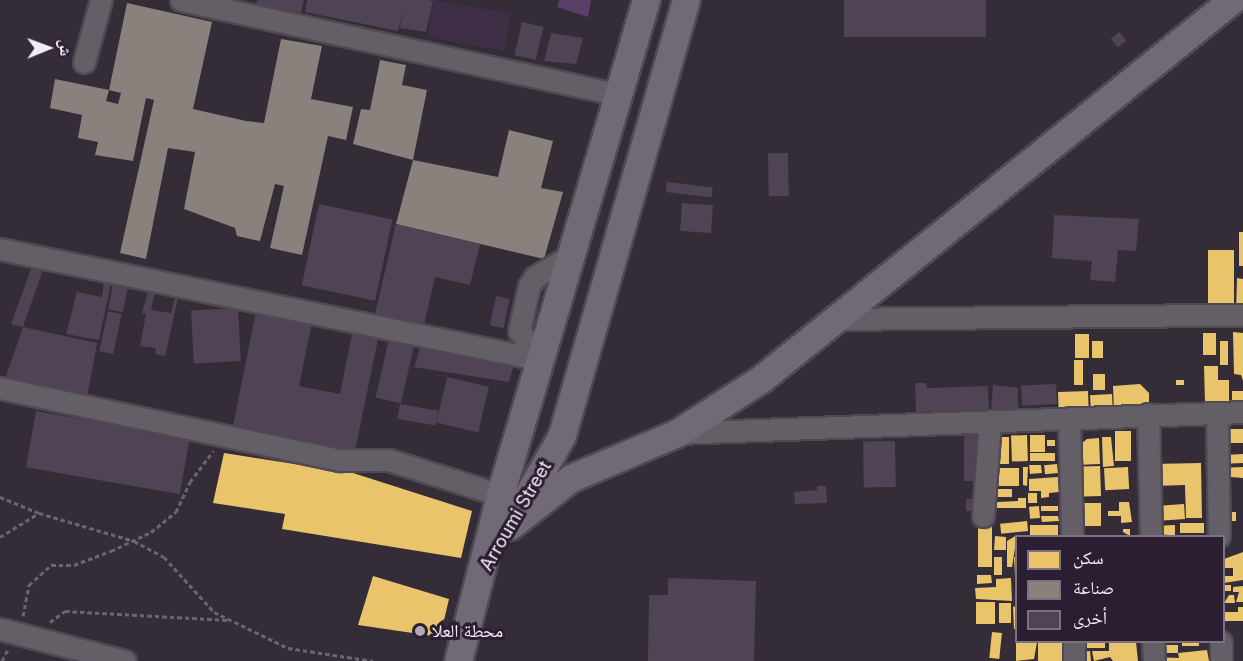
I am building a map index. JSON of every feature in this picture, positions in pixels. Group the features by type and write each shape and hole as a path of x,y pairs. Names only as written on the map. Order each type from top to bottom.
{"main road":[{"name":"Arroumi Street","path":"476,586 500,495 542,360 646,0"},
{"name":"Arroumi Street","path":"476,586 562,435 686,0"},
{"path":"510,526 571,478 677,433 761,379 832,319 1232,0"},
{"path":"458,661 476,586"}],"street":[{"path":"84,62 101,0"},
{"path":"181,0 619,95"},
{"path":"0,249 542,360"},
{"path":"832,319 1243,315"},
{"path":"0,388 340,460 389,460 500,495"},
{"path":"677,433 1243,412"},
{"path":"1217,413 1219,535"},
{"path":"1148,414 1151,535"},
{"path":"1069,418 1072,535"},
{"path":"983,516 990,421"},
{"path":"17,632 125,661"},
{"path":"1074,643 1074,661"},
{"path":"1153,643 1154,661"},
{"path":"1221,643 1221,661"}],"path":[{"path":"2,661 17,632 29,585 51,565 74,565 151,532 176,512 208,455 231,436"},
{"path":"0,497 39,513 134,540 164,557 214,612 288,648 374,661"},
{"path":"0,537 39,513"},
{"path":"17,632 64,611 233,620"}],"shaded area":[{"path":"434,0 511,14 504,51 427,37"},
{"path":"559,0 591,0 588,17 557,7"}],"building: سكن":[{"path":"1239,232 1243,232 1243,266 1239,266"},
{"path":"1208,250 1234,250 1234,308 1208,308"},
{"path":"1237,278 1243,279 1243,312 1236,312"},
{"path":"1233,332 1243,333 1243,381 1241,375 1234,374"},
{"path":"1203,333 1216,333 1216,355 1203,355"},
{"path":"1075,334 1089,334 1089,358 1075,358"},
{"path":"1092,341 1103,341 1103,358 1092,358"},
{"path":"1220,341 1228,341 1228,365 1220,365"},
{"path":"1074,360 1083,360 1083,385 1074,385"},
{"path":"1204,366 1218,366 1218,380 1229,380 1229,404 1205,404"},
{"path":"1093,374 1105,374 1105,390 1093,390"},
{"path":"1176,380 1184,380 1184,385 1176,385"},
{"path":"1140,384 1149,393 1149,411 1114,413 1113,386"},
{"path":"1088,391 1089,415 1059,416 1058,392"},
{"path":"1232,391 1243,391 1243,406 1232,406"},
{"path":"1112,394 1113,414 1091,415 1090,395"},
{"path":"1219,429 1243,429 1243,443 1219,443"},
{"path":"1115,431 1131,431 1131,461 1115,461"},
{"path":"1027,435 1028,461 1012,462 1011,436"},
{"path":"1030,435 1045,435 1045,452 1030,452"},
{"path":"997,437 1009,437 1009,464 997,464"},
{"path":"1102,437 1111,437 1114,466 1103,467"},
{"path":"1099,438 1100,464 1076,465 1076,448 1087,439"},
{"path":"1047,440 1055,440 1055,446 1047,446"},
{"path":"224,453 353,473 472,511 461,558 282,529 285,514 213,503"},
{"path":"1030,453 1055,453 1055,461 1030,461"},
{"path":"1243,454 1243,463 1220,464 1224,455"},
{"path":"1201,463 1202,518 1186,518 1185,485 1153,486 1152,464"},
{"path":"1057,464 1058,473 1045,474 1044,465"},
{"path":"1029,465 1041,465 1042,473 1030,474"},
{"path":"1100,466 1101,496 1076,497 1075,467"},
{"path":"1023,467 1028,467 1027,486 1023,485"},
{"path":"1128,467 1129,489 1105,490 1104,468"},
{"path":"1243,467 1243,478 1219,476 1218,468"},
{"path":"996,468 1019,468 1019,486 996,486"},
{"path":"1058,477 1059,492 1049,493 1049,497 1041,498 1041,491 1029,491 1029,479"},
{"path":"995,489 1012,489 1012,497 995,497"},
{"path":"1028,493 1037,493 1037,503 1028,503"},
{"path":"1018,498 1026,498 1026,508 997,508 997,502 1018,501"},
{"path":"1119,502 1129,502 1132,522 1121,523 1121,516 1108,516 1108,511 1119,511"},
{"path":"1075,503 1101,503 1101,526 1075,526"},
{"path":"1184,504 1185,519 1153,521 1152,506"},
{"path":"1039,506 1040,518 1030,519 1029,507"},
{"path":"1041,506 1058,506 1058,511 1041,511"},
{"path":"1221,512 1236,512 1236,521 1221,521"},
{"path":"1041,516 1058,516 1059,521 1042,522"},
{"path":"1027,521 1028,531 1001,534 1000,524"},
{"path":"1180,523 1204,523 1204,533 1180,533"},
{"path":"1030,525 1058,525 1058,535 1030,535"},
{"path":"1175,525 1175,535 1153,533 1153,526"},
{"path":"978,526 992,526 992,567 978,567"},
{"path":"1123,529 1130,529 1130,535 1128,535 1123,532"},
{"path":"995,536 1006,537 1006,550 994,550"},
{"path":"1015,536 1012,567 1007,567 1007,541"},
{"path":"1243,552 1243,580 1225,583 1225,576 1233,576 1233,568 1225,568 1225,559"},
{"path":"994,557 1002,557 1002,575 994,575"},
{"path":"977,575 991,575 992,583 977,584"},
{"path":"373,576 449,599 440,637 358,625"},
{"path":"1011,578 1012,601 976,599 975,588 996,587 996,579"},
{"path":"1225,585 1231,585 1231,591 1225,591"},
{"path":"1243,586 1243,602 1236,602 1239,592 1233,592 1233,587"},
{"path":"1229,595 1234,595 1235,603 1225,601"},
{"path":"976,602 995,602 995,624 976,624"},
{"path":"999,603 1011,603 1011,623 999,623"},
{"path":"1015,606 1015,629 1014,629 1013,607"},
{"path":"1238,607 1243,607 1243,621 1225,621 1225,612 1238,612"},
{"path":"992,632 1002,633 999,659 989,658"},
{"path":"1016,643 1037,643 1034,659 1016,661"},
{"path":"1038,643 1063,643 1063,661 1038,661"},
{"path":"1080,643 1105,643 1105,648 1080,648"},
{"path":"1109,643 1136,643 1138,661 1113,661 1110,657 1094,661 1092,651 1109,651"},
{"path":"1182,643 1199,643 1199,646 1182,646"},
{"path":"1158,645 1178,645 1178,653 1158,653"},
{"path":"1207,650 1209,661 1154,661 1154,657 1179,658 1178,653"},
{"path":"1090,651 1091,661 1078,661 1078,652"}],"building: صناعة":[{"path":"127,3 212,22 193,109 246,121 264,123 281,39 322,46 311,99 353,107 346,140 328,136 302,255 270,248 284,186 275,184 260,241 237,236 235,228 184,209 195,152 168,148 146,259 120,253 154,100 146,98 133,161 95,155 98,142 78,138 82,115 50,108 55,79 109,90","holes":["109,90 121,93 118,104 106,101"]},
{"path":"380,60 406,65 402,85 427,90 413,160 353,144 361,109 370,110"},
{"path":"509,130 553,141 541,188 563,192 544,259 396,224 413,160 498,177"}],"building: أخرى":[{"path":"257,0 304,0 301,13 256,6"},
{"path":"307,0 433,1 426,32 400,28 403,12 398,31 305,12"},
{"path":"844,0 986,0 986,37 844,37"},
{"path":"522,22 543,27 536,60 514,55"},
{"path":"1119,32 1126,40 1118,48 1111,39"},
{"path":"551,33 583,38 576,64 544,61"},
{"path":"768,153 788,153 789,196 769,196"},
{"path":"667,182 713,188 711,198 666,192"},
{"path":"682,203 713,205 711,233 680,231"},
{"path":"319,204 392,220 375,301 302,285"},
{"path":"1054,215 1139,219 1136,251 1118,250 1115,282 1090,280 1092,261 1052,258"},
{"path":"396,224 480,244 470,285 435,277 424,325 375,314"},
{"path":"35,258 46,261 23,327 11,324"},
{"path":"114,279 129,282 123,312 108,309"},
{"path":"151,281 157,282 151,310 171,313 176,293 179,294 165,356 155,354 156,348 140,346 146,314 142,313"},
{"path":"104,282 111,283 99,340 66,334 77,292 102,297"},
{"path":"496,296 510,299 503,328 490,325"},
{"path":"238,308 241,361 194,363 191,310"},
{"path":"108,311 122,314 113,354 99,351"},
{"path":"256,311 312,322 299,386 340,394 352,334 378,339 353,461 231,436"},
{"path":"23,327 97,343 87,398 5,379"},
{"path":"389,339 414,345 401,403 376,397"},
{"path":"423,339 516,357 509,382 414,367"},
{"path":"447,377 489,387 478,432 436,423"},
{"path":"915,383 926,383 927,388 988,386 989,410 916,412"},
{"path":"1056,384 1057,404 1022,406 1021,386"},
{"path":"993,385 1018,388 1018,411 991,411"},
{"path":"400,404 438,411 436,426 397,419"},
{"path":"36,411 190,438 180,494 26,467"},
{"path":"964,435 980,435 980,481 964,481"},
{"path":"895,441 896,487 864,488 863,442"},
{"path":"817,486 826,486 827,503 795,504 794,492 817,490"},
{"path":"966,499 976,499 976,511 966,511"},
{"path":"668,578 756,581 754,661 648,661 649,595 668,595"}],"place":[{"name":"محطة العلا","path":"420,631"}]}
